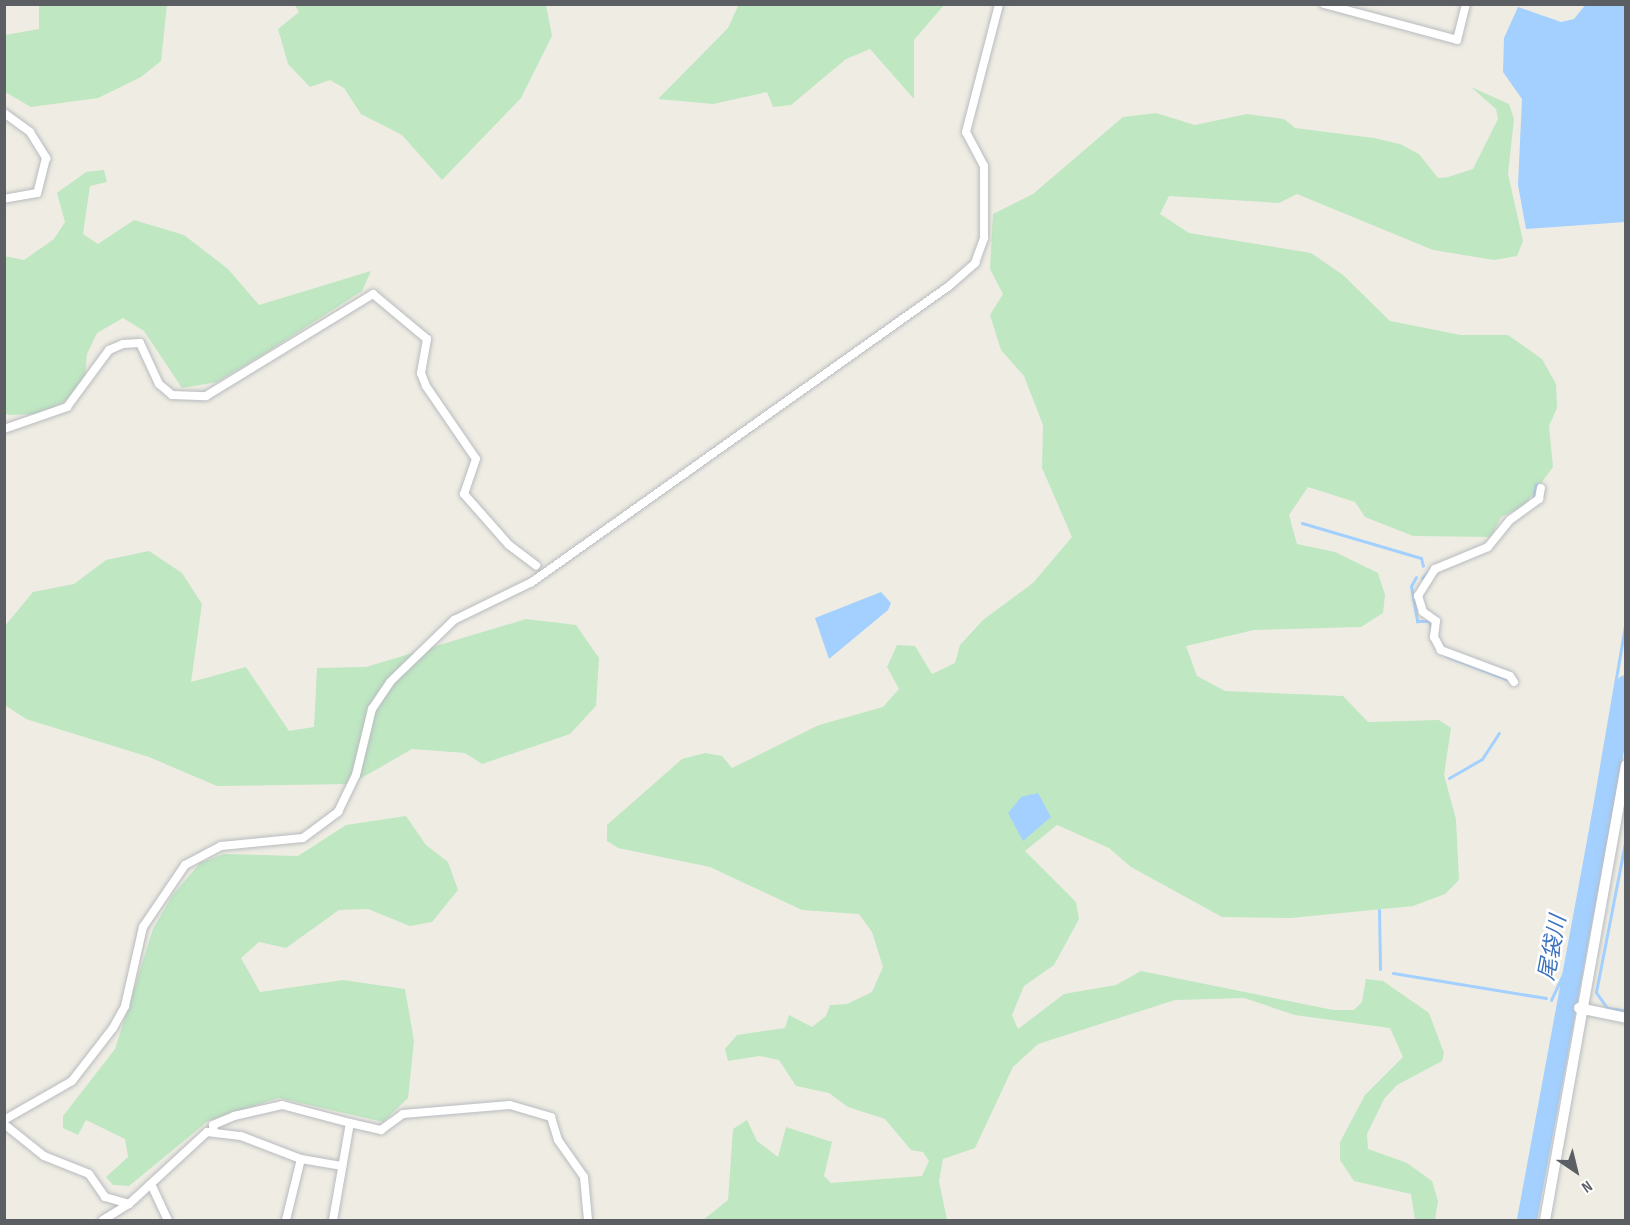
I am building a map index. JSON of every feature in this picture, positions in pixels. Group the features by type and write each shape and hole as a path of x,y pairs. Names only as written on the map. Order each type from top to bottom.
{"street":[{"path":"129,1204 105,1197 89,1174 44,1156 4,1122 72,1081 113,1028 125,1006 143,927 184,865 221,846 303,838 338,812 356,775 372,709 390,682 454,620 532,582 950,286 975,262 984,238 984,166 966,132 999,4"},
{"path":"1324,4 1457,40 1466,4"},
{"path":"4,113 30,132 46,158 36,193 4,199"},
{"path":"4,429 67,407 109,350 123,344 140,344 159,384 172,395 206,396 373,294 428,339 421,373 426,386 476,459 464,494 508,545 536,565"},
{"path":"1514,682 1510,676 1442,650 1434,637 1436,621 1423,612 1418,596 1435,569 1488,547 1510,520 1539,499 1541,488"},
{"path":"1545,1221 1579,1008 1626,765"},
{"path":"1579,1008 1626,1018"},
{"path":"214,1132 213,1125 234,1116 282,1104 381,1130 403,1114 510,1105 551,1117 558,1140 584,1177 588,1221"},
{"path":"333,1221 350,1123"},
{"path":"103,1221 129,1204 214,1132"},
{"path":"214,1132 301,1159 342,1166"},
{"path":"286,1221 301,1159"},
{"path":"151,1184 168,1221"}],"green space":[{"path":"739,4 944,5 914,40 914,99 870,49 846,59 791,105 773,107 767,92 713,104 658,99 728,28"},
{"path":"39,5 167,5 161,61 141,77 98,98 31,107 5,92 5,35 39,29"},
{"path":"295,5 546,5 552,36 521,98 442,180 402,135 361,114 344,88 330,80 310,87 288,64 278,29 299,12"},
{"path":"1471,87 1509,104 1514,119 1508,174 1523,241 1517,256 1494,260 1433,250 1297,194 1279,203 1169,196 1160,214 1189,233 1311,253 1343,275 1390,321 1461,335 1508,335 1542,359 1556,384 1557,408 1549,426 1553,467 1524,506 1501,517 1491,537 1413,536 1365,517 1355,502 1308,487 1289,515 1297,544 1335,552 1378,573 1385,595 1383,613 1361,627 1254,630 1186,646 1197,676 1225,691 1343,696 1368,722 1439,720 1451,728 1444,775 1456,819 1459,880 1445,894 1413,906 1291,918 1222,917 1131,867 1109,848 1057,825 1025,851 1076,902 1079,919 1054,965 1024,986 1012,1015 1018,1029 1064,994 1116,985 1141,971 1333,1010 1354,1010 1362,1002 1366,979 1383,981 1429,1013 1444,1053 1442,1061 1397,1085 1384,1099 1367,1134 1368,1149 1407,1163 1432,1181 1438,1201 1435,1220 1415,1220 1411,1194 1354,1181 1340,1160 1340,1142 1365,1095 1403,1057 1390,1028 1295,1015 1244,998 1175,1000 1038,1044 1013,1067 975,1148 943,1159 939,1181 947,1220 703,1220 728,1200 733,1129 747,1120 757,1141 778,1157 786,1127 832,1142 824,1176 831,1183 922,1176 929,1161 923,1152 911,1150 885,1119 848,1107 829,1093 796,1086 779,1060 759,1056 728,1061 725,1049 737,1035 785,1028 789,1015 812,1027 826,1016 830,1005 847,1004 872,992 883,967 872,932 859,914 802,910 710,867 618,848 607,841 607,825 682,759 705,753 722,756 732,768 819,725 883,707 899,689 887,667 897,645 915,646 932,674 955,663 960,645 983,620 1033,583 1072,537 1042,468 1043,425 1024,376 1001,350 990,315 1003,294 990,269 993,214 1033,194 1123,117 1156,113 1195,125 1247,114 1284,119 1295,128 1374,138 1400,144 1419,154 1438,178 1448,177 1473,169 1498,119 1496,109"},
{"path":"104,170 107,182 90,186 83,234 98,244 134,220 184,235 228,269 259,305 371,271 362,291 217,382 182,388 144,331 123,318 97,333 87,354 85,376 71,398 41,414 9,415 4,413 4,256 24,260 54,239 65,222 57,193 86,172"},
{"path":"149,551 182,573 202,604 191,682 246,667 289,731 314,727 317,668 366,667 526,619 576,625 599,658 596,706 570,734 482,764 465,753 412,749 351,784 217,786 149,757 26,719 5,705 4,627 33,592 74,584 106,560"},
{"path":"406,816 426,845 448,862 458,890 432,922 410,926 368,909 339,910 286,948 259,942 241,958 260,992 343,980 405,989 414,1041 408,1098 383,1122 279,1098 208,1121 129,1186 113,1185 106,1177 128,1157 125,1139 86,1120 78,1135 63,1128 63,1116 115,1049 153,929 172,896 200,863 224,854 298,856 346,825"}],"water":[{"path":"1586,4 1625,5 1625,222 1526,229 1518,185 1522,99 1503,72 1504,38 1518,7 1561,22 1574,19"},
{"path":"881,592 891,603 888,610 829,659 815,618"},
{"path":"1038,793 1051,817 1023,841 1008,813 1021,797"}],"waterway":[{"path":"1533,499 1536,484"},
{"path":"1498,529 1518,510"},
{"path":"1302,523 1421,558 1423,566"},
{"path":"1422,578 1432,568"},
{"path":"1416,577 1411,586 1417,621 1429,621 1439,651"},
{"path":"1551,1000 1567,965 1626,620"},
{"path":"1447,656 1506,679"},
{"name":"尾袋川","path":"1527,1220 1626,685"},
{"path":"1449,778 1482,759 1499,733"},
{"path":"1607,1008 1596,992 1626,837"},
{"path":"1379,910 1380,969"},
{"path":"1393,973 1546,998"},
{"name":"尾袋川","path":"1561,1001 1569,1002"},
{"path":"1608,1008 1626,1011"}]}
